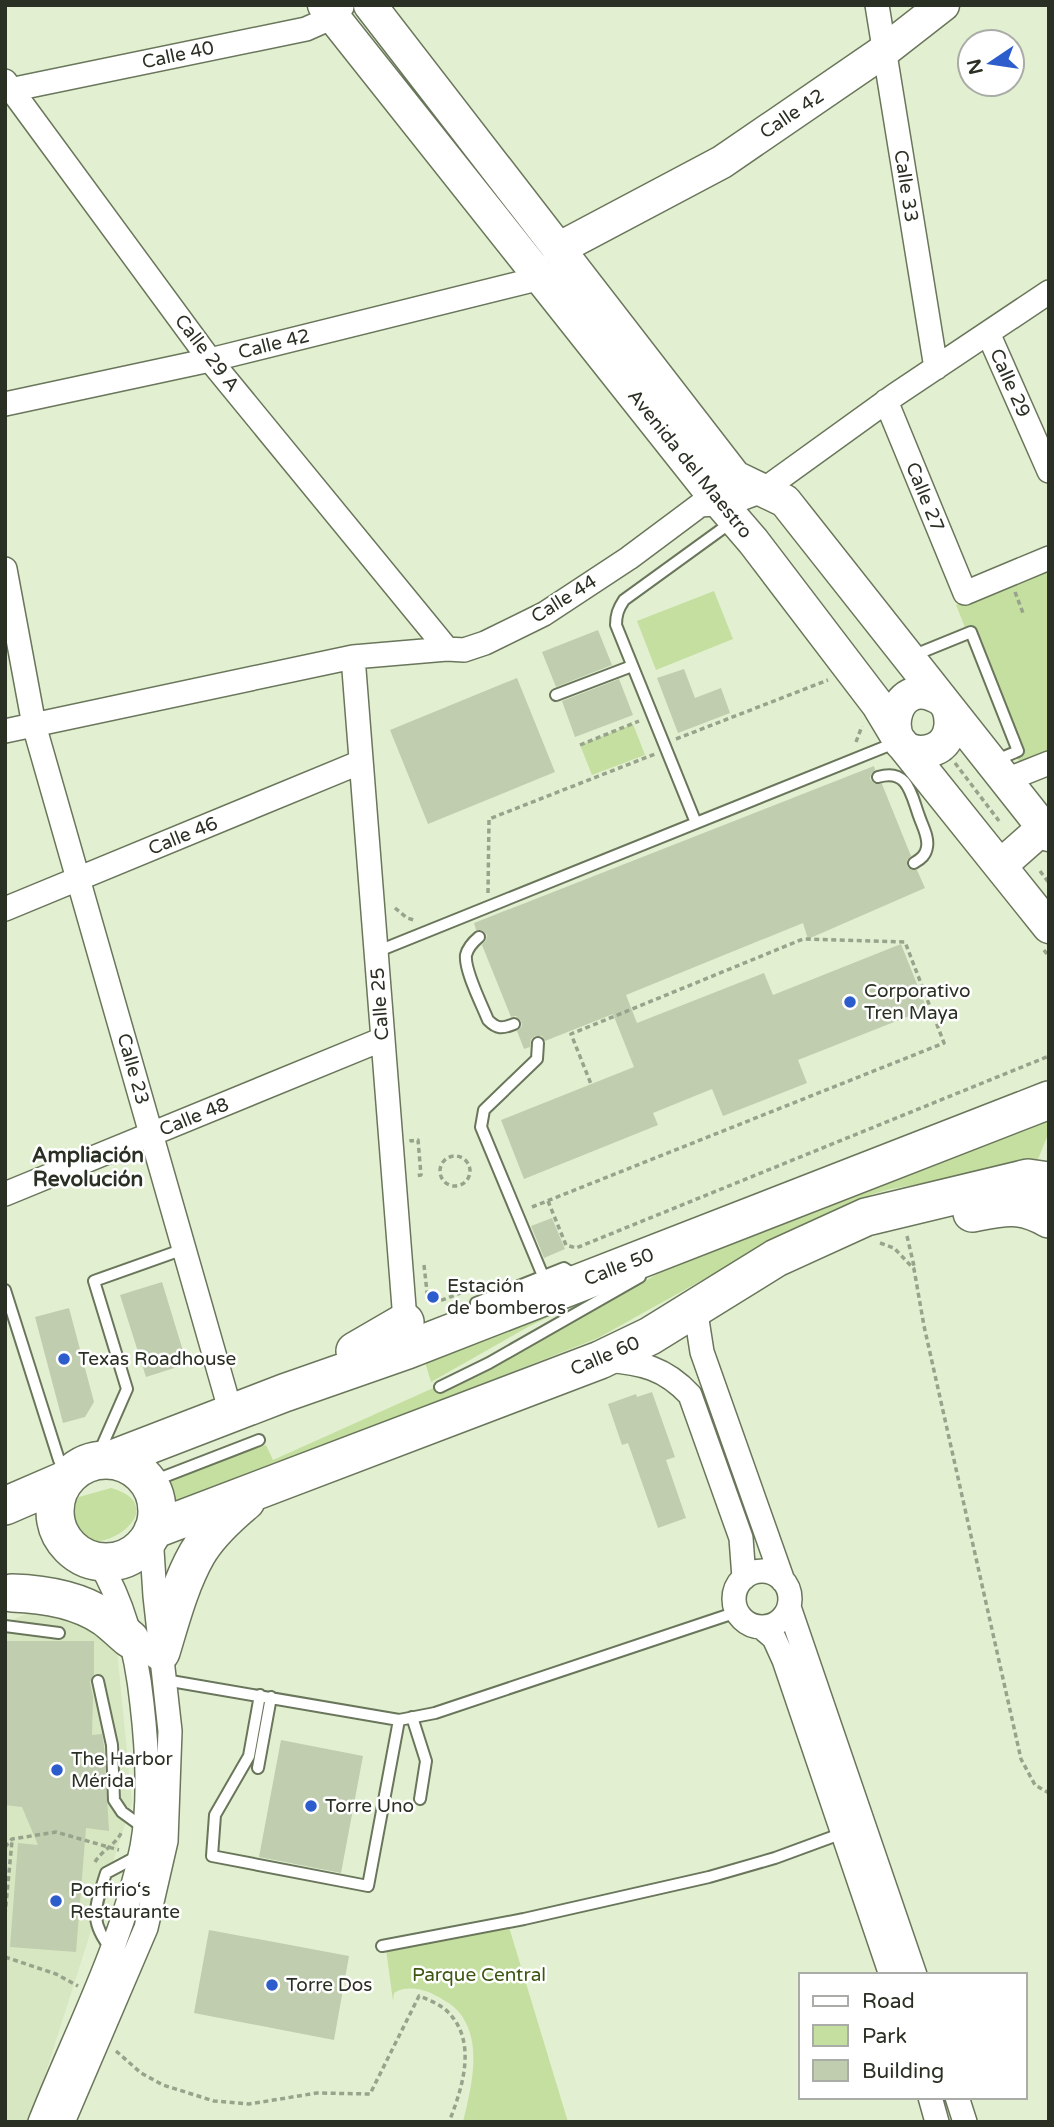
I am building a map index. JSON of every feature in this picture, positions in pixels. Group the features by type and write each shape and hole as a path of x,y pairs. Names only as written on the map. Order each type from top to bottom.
{"main road":[{"name":"Calle 50","path":"5,1506 86,1468 284,1393 473,1306 547,1285 585,1281 1049,1100"},
{"name":"Calle 60","path":"152,1533 260,1489 600,1360 650,1336 776,1258 866,1217 1028,1178 1049,1181"},
{"path":"737,1282 789,1267 862,1235 905,1225 1008,1206 1019,1207 1049,1219"},
{"path":"123,1463 135,1469 148,1483 156,1503 152,1533 141,1548 129,1557 114,1562 94,1561 70,1547 57,1527 55,1503 58,1491 86,1468 123,1463"},
{"path":"8,1605 43,1595 69,1601 103,1616 152,1657 198,1552 224,1519 260,1489"},
{"path":"8,1605 94,1561"}],"street":[{"name":"Avenida del Maestro","path":"370,5 735,477 785,502 1046,831"},
{"name":"Calle 33","path":"877,5 936,368"},
{"name":"Calle 42","path":"558,250 722,162 884,51 943,5"},
{"name":"Avenida del Maestro","path":"333,9 541,278 753,541 878,705 899,740 1049,927"},
{"name":"Calle 40","path":"8,87 306,29 333,9"},
{"name":"Calle 29 A","path":"8,87 210,360 447,649"},
{"name":"Calle 42","path":"5,404 210,360 541,278"},
{"name":"Calle 44","path":"5,731 353,657 464,650 485,643 544,614 629,558 700,505 727,512 730,503 762,491 886,401 1049,292"},
{"name":"Calle 29","path":"988,333 1049,471"},
{"name":"Calle 27","path":"886,401 965,593 1049,558"},
{"path":"5,569 34,725"},
{"name":"Calle 25","path":"353,657 406,1336"},
{"path":"924,693 934,695 945,704 951,717 949,736 935,749 916,751 899,740 893,723 894,713 906,698 924,693"},
{"name":"Calle 23","path":"34,725 231,1413"},
{"name":"Calle 46","path":"5,909 361,762"},
{"path":"998,771 1049,763"},
{"path":"1000,866 1046,831"},
{"name":"Calle 48","path":"5,1194 383,1039"},
{"path":"695,1307 702,1352 783,1581"},
{"path":"600,1360 628,1362 654,1369 676,1379 690,1395 741,1538 744,1578 735,1594 737,1612 747,1623 761,1627 774,1638 784,1660 890,1973"},
{"path":"63,2122 107,2035 146,1928 166,1841 170,1731 152,1657 152,1533"},
{"path":"94,1561 108,1576 152,1657"},
{"path":"744,1578 760,1571 776,1575 788,1588 789,1607 914,1973"},
{"path":"761,1627 778,1622 789,1607"},
{"path":"40,2122 84,1995 112,1950 131,1895 140,1855 135,1822 146,1736 140,1682 152,1657"},
{"path":"931,2099 937,2122"},
{"path":"958,2099 965,2122"}],"lane":[{"path":"696,823 616,625 619,607 624,600 727,512"},
{"path":"908,657 971,632 1018,751 998,771"},
{"path":"556,695 632,666"},
{"path":"376,952 899,740"},
{"path":"878,777 889,774 897,776 909,788 928,840 922,859 914,863"},
{"path":"479,937 470,947 466,963 488,1020 503,1028 514,1024"},
{"path":"538,1043 537,1059 484,1110 481,1127 547,1285"},
{"path":"657,1266 703,1235"},
{"path":"5,1290 59,1460 86,1468 127,1389 94,1282 184,1249"},
{"path":"440,1387 489,1363 646,1274"},
{"path":"5,1333 18,1329"},
{"path":"148,1483 259,1440"},
{"path":"8,1605 59,1633"},
{"path":"152,1657 265,1696 399,1720 435,1713 737,1612"},
{"path":"98,1681 112,1745 114,1800 135,1822"},
{"path":"265,1696 249,1756 215,1815 212,1856 368,1886 399,1720"},
{"path":"258,1768 265,1696"},
{"path":"412,1717 426,1761 420,1800"},
{"path":"382,1946 524,1919 709,1877 775,1858 843,1833"}],"path":[{"path":"1014,588 1023,613"},
{"path":"671,738 678,739 834,678"},
{"path":"579,745 652,716"},
{"path":"850,750 863,722"},
{"path":"488,895 489,819 666,750"},
{"path":"953,761 1002,825"},
{"path":"1040,871 1049,883"},
{"path":"393,904 407,918 419,921"},
{"path":"532,1207 944,1043 905,942 803,939 571,1034 592,1084"},
{"path":"548,1200 566,1245 576,1248 1049,1056"},
{"path":"410,1127 411,1141 418,1140 421,1175 414,1176"},
{"path":"453,1156 466,1160 471,1168 466,1182 456,1186 446,1183 440,1175 441,1164 453,1156"},
{"path":"905,1225 924,1326 1021,1759 1035,1785 1049,1793"},
{"path":"862,1235 894,1248 914,1269"},
{"path":"424,1264 428,1301 432,1304 473,1306"},
{"path":"93,1867 97,1858 135,1822"},
{"path":"5,1847 12,1839 56,1832 140,1855"},
{"path":"5,1914 12,1839"},
{"path":"5,1957 56,1974 84,1995"},
{"path":"84,1979 84,1995"},
{"path":"107,2035 115,2050 141,2073 177,2091 214,2101 249,2104 317,2092 370,2094 419,1996 449,2013 463,2038 463,2077 449,2122"}],"shaded area":[{"path":"52,1603 116,1640 132,1802 30,2122 5,2122 5,1623"}],"green space":[{"path":"1049,568 1049,758 1022,769 956,605"},
{"path":"714,591 733,639 656,670 637,621"},
{"path":"633,724 645,755 592,775 580,745"},
{"path":"1049,1112 1049,1132 1036,1164 873,1194 758,1249 598,1338 173,1506 166,1481 266,1445 273,1460 549,1336 678,1262"},
{"path":"563,1303 566,1308 431,1382 425,1362"},
{"path":"111,1488 130,1497 136,1508 134,1520 111,1538 96,1541 83,1539 73,1528 71,1520 77,1500 79,1497"},
{"name":"Parque Central","path":"509,1927 568,2122 463,2122 473,2065 471,2036 466,2023 452,2006 427,1991 402,1989 394,1993 393,2001 386,1949"}],"building":[{"path":"598,630 612,665 556,687 542,652"},
{"path":"684,669 695,698 721,688 730,713 678,733 657,678"},
{"path":"517,678 555,772 428,824 390,730"},
{"path":"619,679 633,715 575,737 562,701"},
{"path":"874,766 875,770 870,779 875,784 882,784 911,856 907,860 907,866 911,870 917,870 925,888 808,939 803,923 626,995 637,1023 764,973 773,995 901,944 927,1009 798,1060 807,1083 723,1116 712,1089 653,1113 658,1125 524,1179 501,1120 634,1067 613,1014 545,1041 542,1036 535,1036 531,1039 530,1047 524,1049 517,1031 522,1026 521,1021 516,1016 511,1017 482,945 487,935 482,930 476,930 474,923"},
{"path":"552,1218 565,1249 544,1258 531,1226"},
{"path":"162,1282 187,1364 146,1377 120,1295"},
{"name":"Texas Roadhouse","path":"69,1308 94,1402 85,1417 63,1423 35,1317"},
{"path":"652,1392 675,1457 666,1460 686,1518 658,1528 628,1443 622,1445 608,1404 636,1394 637,1397"},
{"name":"The Harbor Mérida","path":"5,1641 94,1641 94,1674 90,1682 93,1697 92,1735 102,1734 109,1831 86,1828 76,1952 10,1947 18,1843 38,1845 22,1807 5,1805"},
{"name":"Torre Uno","path":"281,1740 363,1756 341,1873 259,1857"},
{"name":"Torre Dos","path":"209,1930 349,1956 334,2040 194,2013"}],"place":[{"name":"Corporativo Tren Maya","path":"850,1002"},
{"name":"Estación de bomberos","path":"433,1297"},
{"name":"Texas Roadhouse","path":"64,1359"},
{"name":"The Harbor Mérida","path":"57,1770"},
{"name":"Torre Uno","path":"311,1806"},
{"name":"Porfirio‘s Restaurante","path":"56,1901"},
{"name":"Torre Dos","path":"272,1985"}],"district":[{"name":"Ampliación Revolución","path":"88,1167"}]}
